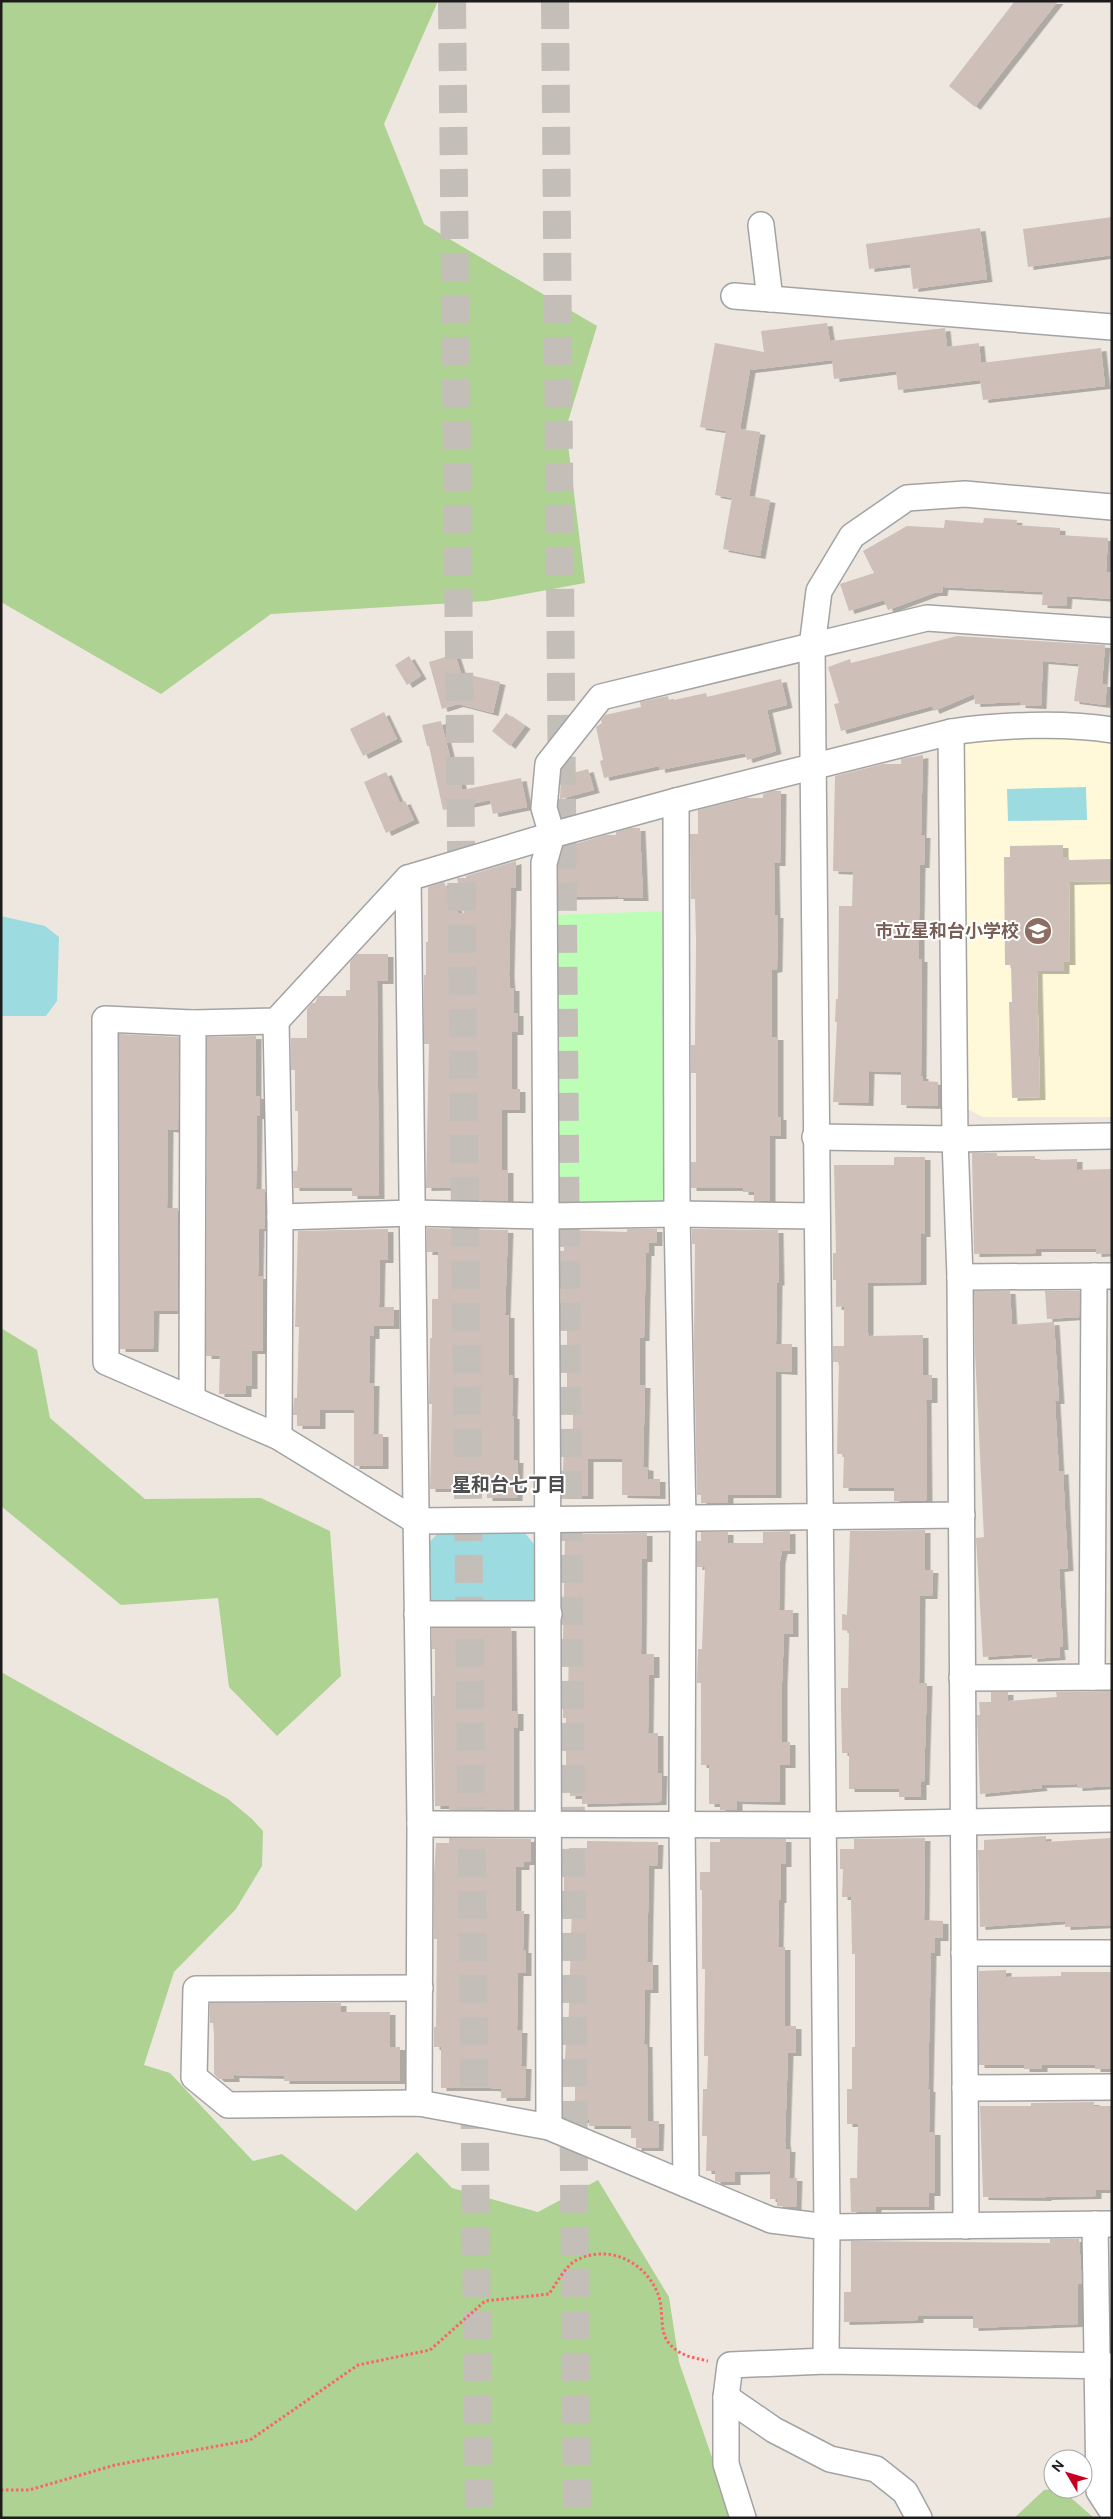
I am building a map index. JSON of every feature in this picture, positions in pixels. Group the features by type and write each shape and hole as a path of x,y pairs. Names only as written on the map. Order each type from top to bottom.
{"street":[{"path":"761,226 770,299"},
{"path":"734,296 1112,327"},
{"path":"826,2361 827,2227 815,1138 812,647 818,591 852,536 906,498 965,494 1112,507"},
{"path":"549,2127 549,1519 545,1216 544,863 552,834 544,808 548,764 601,697 927,618 1112,631"},
{"path":"279,1437 280,1217 276,1021 408,878 552,834 951,732 972,729 1085,725 1112,730"},
{"path":"951,732 955,1139 960,1277 966,2226"},
{"path":"676,801 677,1214 683,1519 682,1824 686,2184"},
{"path":"408,878 420,1824 419,2103"},
{"path":"276,1021 193,1023 105,1020 106,1362 279,1437 416,1521 962,1515"},
{"path":"192,1398 193,1023"},
{"path":"815,1138 955,1139 1112,1136"},
{"path":"280,1217 413,1213 545,1216 677,1214 817,1216"},
{"path":"960,1277 1103,1276 1102,1677 962,1678"},
{"path":"417,1614 549,1614"},
{"path":"420,1824 823,1825 1112,1819"},
{"path":"964,1953 1112,1953"},
{"path":"420,1988 196,1989 194,2077 228,2105 419,2103 549,2127 770,2220 827,2227 1103,2224 1104,2366 1099,2491 1112,2512"},
{"path":"965,2088 1112,2087"},
{"path":"743,2518 726,2464 726,2397 730,2365 826,2361 1104,2366"},
{"path":"726,2397 774,2430 830,2460 876,2470 905,2492 919,2518"}],"path":[{"path":"1,2490 29,2490 115,2465 250,2440 358,2365 430,2350 485,2301 549,2294 573,2262 595,2252 628,2258 645,2270 659,2295 666,2340 680,2355 730,2365"}],"shaded area":[{"name":"市立星和台小学校","path":"1088,734 1112,739 1112,1117 983,1117 967,1109 961,752 971,737"}],"green space":[{"path":"1,1 438,1 384,124 424,224 597,326 566,428 585,583 487,601 271,614 161,694 1,602"},
{"path":"664,911 669,1193 658,1206 566,1205 554,1196 555,915"},
{"path":"1,1328 37,1350 50,1418 145,1499 261,1498 330,1531 341,1676 277,1736 229,1687 218,1598 121,1605 1,1506"},
{"path":"1,1672 228,1799 263,1831 262,1866 236,1909 174,1972 144,2065 170,2073 253,2161 282,2154 356,2211 417,2152 452,2188 538,2212 598,2180 669,2297 679,2362 733,2518 1,2518"},
{"path":"1043,2491 1043,2499 1072,2499 1094,2518 1014,2518"}],"water":[{"path":"1086,787 1087,820 1008,821 1007,789"},
{"path":"1,916 45,926 59,937 57,1001 46,1016 1,1016"},
{"path":"524,1532 534,1544 534,1606 428,1608 426,1546 437,1534"}],"building":[{"path":"1015,1 1058,1 975,107 949,86"},
{"path":"1112,217 1112,255 1028,267 1023,229"},
{"path":"980,228 987,279 913,289 910,264 869,269 866,244"},
{"path":"827,323 830,341 945,328 947,347 979,343 981,363 1101,348 1105,386 983,400 980,380 898,390 896,371 834,379 832,360 750,370 740,429 760,432 749,496 770,500 760,556 723,549 732,498 715,495 726,431 700,427 715,343 764,352 761,331"},
{"path":"984,518 1017,520 1016,525 1060,528 1060,535 1108,538 1106,572 1112,572 1112,599 1067,596 1066,606 1042,605 1043,592 943,587 942,593 934,593 888,610 884,600 849,611 840,584 874,573 863,551 907,526 944,528 945,520 983,523"},
{"path":"957,636 1105,645 1102,684 1107,684 1105,705 1074,701 1079,664 1043,661 1041,706 1020,705 1020,702 975,704 974,694 934,711 932,706 841,731 834,704 839,703 828,667 850,659 851,663"},
{"path":"455,654 461,673 500,682 493,713 458,704 442,709 429,662"},
{"path":"409,656 421,676 407,685 395,665"},
{"path":"781,679 787,705 767,710 776,751 747,760 745,753 660,770 659,766 604,778 600,761 603,760 596,727 602,723 601,720 605,715 641,707 640,702 668,696 669,701 706,693 707,697"},
{"path":"384,712 397,739 363,756 350,729"},
{"path":"506,713 525,726 510,746 492,731"},
{"path":"441,721 453,769 458,768 462,790 521,778 527,807 493,814 490,800 443,810 429,746 427,746 422,725"},
{"path":"923,755 921,835 925,835 924,865 920,865 919,920 919,959 922,959 921,1076 923,1076 923,1081 938,1082 938,1106 901,1105 901,1072 869,1071 868,1103 833,1102 837,1022 835,1022 836,999 838,999 839,906 852,906 853,872 833,871 835,776 883,764 901,764 901,759"},
{"path":"588,769 594,790 560,799 561,776"},
{"path":"386,772 400,803 405,801 414,820 386,833 364,782"},
{"path":"781,791 780,863 774,863 775,915 778,915 777,969 772,970 772,1037 778,1037 778,1117 781,1117 781,1136 770,1136 770,1201 754,1201 754,1192 743,1192 743,1188 691,1188 691,1162 696,1162 696,1073 691,1073 691,1045 695,1045 696,940 695,899 691,899 690,834 698,834 698,810 746,798 763,798 763,794"},
{"path":"630,828 640,828 643,898 618,898 618,896 558,897 558,870 564,847 606,835 616,835 616,832"},
{"path":"1063,845 1063,857 1069,857 1069,860 1112,859 1112,881 1069,882 1070,962 1064,962 1064,971 1037,971 1040,1097 1012,1098 1009,1002 1012,1002 1011,965 1005,965 1004,857 1010,857 1010,846"},
{"path":"516,861 516,888 511,888 509,975 510,988 514,988 514,1013 518,1013 518,1032 512,1032 512,1089 520,1089 520,1110 502,1110 502,1170 508,1170 508,1201 477,1200 477,1187 426,1188 429,1044 424,1044 424,975 426,975 426,942 428,942 428,887 444,882 459,914 464,913 457,878 466,878 466,876"},
{"path":"357,954 388,954 388,981 377,981 379,1196 352,1196 352,1188 294,1188 293,1171 297,1171 298,1163 298,1111 295,1111 295,1070 291,1070 291,1038 307,1038 307,1009 312,1003 315,1003 318,996 346,996 346,990 350,990 350,962"},
{"path":"119,1034 179,1037 178,1130 168,1129 167,1208 178,1208 178,1311 154,1311 153,1349 120,1349"},
{"path":"256,1036 256,1096 260,1096 260,1116 257,1116 256,1189 265,1189 265,1229 259,1228 258,1276 263,1276 263,1351 252,1351 252,1386 246,1386 246,1394 219,1394 220,1356 206,1356 207,1037"},
{"path":"972,1153 997,1153 997,1156 1035,1156 1035,1160 1077,1159 1077,1170 1112,1169 1112,1253 1096,1254 1096,1249 1036,1249 1036,1253 974,1254"},
{"path":"894,1157 925,1157 925,1234 921,1234 921,1282 868,1283 868,1333 869,1336 923,1335 923,1375 932,1375 932,1400 926,1400 927,1499 925,1501 894,1501 894,1488 843,1488 844,1454 837,1454 839,1362 833,1362 833,1346 844,1346 844,1306 836,1307 836,1280 833,1280 833,1253 836,1253 834,1165 894,1165"},
{"path":"427,1228 508,1230 505,1315 509,1315 509,1375 513,1375 512,1416 514,1416 514,1460 518,1460 517,1498 487,1498 487,1489 430,1489 432,1404 429,1404 430,1338 432,1338 432,1299 438,1299 438,1252 427,1252"},
{"path":"388,1229 388,1260 380,1260 379,1307 394,1307 394,1326 374,1326 374,1336 370,1336 369,1383 374,1383 373,1434 383,1434 383,1466 354,1466 354,1410 320,1410 320,1426 297,1426 297,1415 293,1415 294,1398 297,1398 299,1327 295,1327 298,1231"},
{"path":"627,1229 657,1229 657,1243 649,1243 649,1253 646,1253 644,1338 640,1338 640,1385 645,1385 643,1467 648,1468 648,1479 660,1479 660,1496 622,1495 622,1459 588,1459 588,1496 562,1496 564,1445 573,1445 573,1407 567,1407 567,1326 561,1326 560,1251 564,1251 564,1230 627,1232"},
{"path":"692,1229 778,1230 779,1283 777,1282 776,1344 792,1344 792,1372 776,1371 776,1495 728,1495 728,1503 701,1503 701,1495 697,1495 694,1343 695,1244 692,1244"},
{"path":"974,1291 1010,1291 1012,1325 1054,1322 1059,1401 1055,1401 1059,1472 1063,1471 1068,1568 1059,1569 1063,1647 1059,1647 1060,1657 1032,1659 1032,1654 983,1657 976,1538 984,1537 975,1353"},
{"path":"1045,1291 1080,1291 1079,1317 1047,1319"},
{"path":"925,1530 925,1570 933,1570 932,1596 920,1596 919,1683 927,1683 924,1782 921,1782 921,1797 899,1797 899,1789 849,1789 849,1753 842,1753 841,1688 848,1688 849,1631 842,1630 842,1614 847,1615 850,1531"},
{"path":"790,1531 790,1551 782,1551 780,1561 779,1610 793,1610 793,1634 784,1634 782,1683 782,1742 790,1742 790,1765 780,1765 780,1802 737,1801 737,1810 720,1810 720,1804 709,1804 709,1765 701,1765 701,1683 697,1683 698,1649 702,1649 705,1567 697,1567 697,1541 701,1541 701,1532 728,1532 728,1543 763,1543 763,1532"},
{"path":"647,1533 647,1559 642,1559 641,1654 654,1654 654,1675 649,1675 648,1733 658,1733 658,1773 662,1773 661,1802 582,1804 582,1796 570,1796 571,1766 566,1766 566,1718 563,1718 563,1698 568,1698 569,1640 563,1640 565,1534"},
{"path":"432,1628 511,1628 512,1711 518,1711 518,1728 514,1728 514,1810 449,1810 449,1806 435,1806 433,1696 435,1696 435,1649 432,1649"},
{"path":"1112,1691 1112,1786 1077,1788 1077,1784 1041,1785 1042,1788 980,1794 977,1715 980,1715 979,1702 991,1702 991,1692 1008,1692 1008,1701 1057,1697 1056,1692"},
{"path":"1046,1836 1046,1842 1112,1838 1112,1925 1065,1927 1065,1921 980,1927 978,1850 984,1850 984,1840"},
{"path":"449,1838 531,1839 531,1862 524,1862 524,1867 516,1867 516,1911 524,1911 523,1950 526,1950 526,1973 518,1973 517,2030 522,2030 521,2066 526,2066 525,2098 501,2098 501,2089 441,2088 441,2047 434,2047 437,1939 434,1939 434,1874 436,1843 449,1843"},
{"path":"925,1838 924,1920 943,1921 943,1938 935,1938 935,1953 931,1953 928,2089 930,2089 929,2132 935,2132 935,2193 929,2193 929,2207 876,2207 876,2212 851,2212 850,2178 857,2178 858,2124 847,2124 847,2089 852,2089 852,2047 855,2047 855,1954 852,1954 851,1897 842,1897 843,1869 840,1869 840,1849 854,1849 854,1839"},
{"path":"720,1839 786,1839 786,1864 781,1864 778,1947 785,1947 785,2026 796,2026 796,2053 788,2053 785,2141 786,2149 790,2149 789,2178 797,2178 796,2207 777,2206 777,2199 770,2199 770,2171 735,2172 735,2182 718,2182 715,2181 715,2171 706,2171 707,2136 702,2136 703,2089 707,2089 708,2056 704,2056 705,1969 702,1969 702,1890 700,1890 700,1872 710,1872 710,1842 720,1842"},
{"path":"587,1841 658,1842 657,1866 649,1866 647,1962 653,1962 653,1990 645,1990 644,2044 647,2044 648,2121 659,2121 658,2148 636,2148 636,2138 631,2138 631,2126 589,2126 589,2120 575,2120 575,2068 569,2068 570,2060 565,2060 566,2040 568,2040 572,1905 564,1905 564,1875 569,1875 569,1848 587,1848"},
{"path":"1006,1970 1006,1977 1061,1976 1061,1972 1112,1972 1111,2069 1095,2069 1095,2065 1042,2065 1042,2069 1024,2069 1024,2065 979,2065 979,1971"},
{"path":"210,2003 341,2003 341,2012 390,2012 390,2047 400,2047 400,2081 284,2081 284,2076 234,2075 234,2079 219,2079 214,2074 214,2035 213,2023 210,2023"},
{"path":"1094,2102 1094,2106 1112,2106 1112,2190 1096,2190 1096,2196 1046,2198 983,2197 980,2106 1031,2106 1031,2103"},
{"path":"1050,2239 1079,2239 1082,2284 1078,2284 1078,2324 973,2328 973,2316 918,2316 918,2320 844,2322 844,2292 851,2292 851,2241 1050,2243"}],"tunnel":[{"path":"452,1 479,2518"},
{"path":"555,1 577,2518"}],"place":[{"name":"市立星和台小学校","path":"1038,931"}],"district":[{"name":"星和台七丁目","path":"509,1484"}]}
